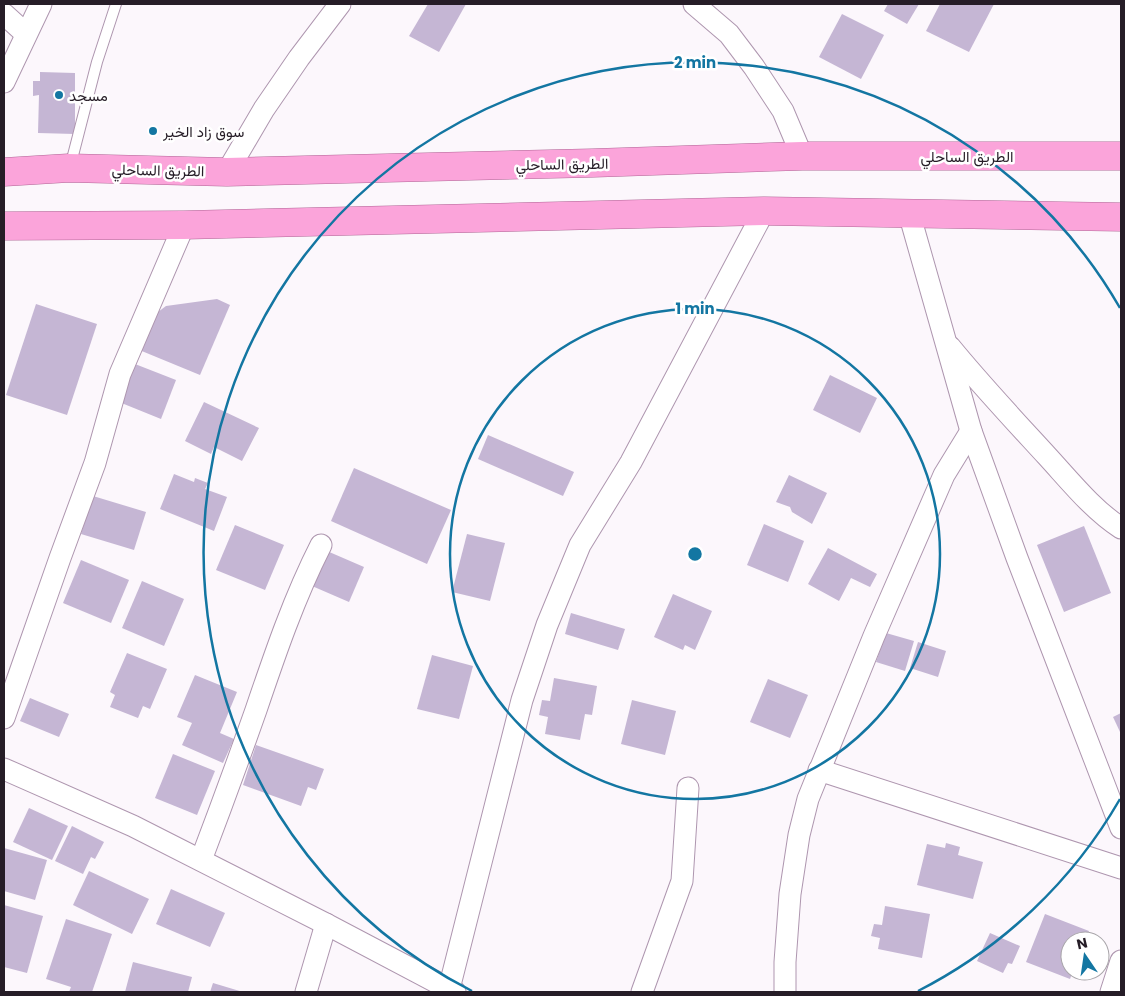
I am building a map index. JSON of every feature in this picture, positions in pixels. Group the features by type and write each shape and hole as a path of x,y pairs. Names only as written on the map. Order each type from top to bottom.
{"highway":[{"name":"الطريق الساحلي","path":"4,172 70,168 227,172 593,164 802,156 1121,156"},
{"path":"4,226 184,225 764,211 1121,217"}],"street":[{"path":"4,82 41,4"},
{"path":"694,4 729,34 754,67 783,111 802,156"},
{"path":"227,172 264,109 331,5"},
{"path":"4,14 26,34"},
{"path":"4,769 133,826 326,924 452,991 522,700 546,625 580,545 630,462 764,211"},
{"path":"909,213 971,431 1017,558 1121,828"},
{"path":"4,718 95,463 120,374 184,225"},
{"path":"947,343 979,382 1074,485 1090,502 1121,528"},
{"path":"785,992 785,962 790,894 799,836 808,798 874,636 944,475 971,431"},
{"path":"201,860 229,787 282,632 321,544"},
{"path":"819,770 1121,868"},
{"path":"642,992 682,882 688,788"},
{"path":"306,992 326,924"},
{"path":"1111,992 1121,961"}],"lane":[{"path":"70,168 96,62 116,4"}],"building":[{"path":"428,4 466,4 439,52 409,36"},
{"path":"888,4 919,4 907,24 884,11"},
{"path":"940,4 994,4 969,52 926,31"},
{"path":"842,14 884,35 861,79 819,57"},
{"path":"40,72 75,73 75,134 38,133 39,95 33,96 33,81 40,81"},
{"path":"217,299 230,305 200,375 132,347 142,324 166,306"},
{"path":"36,304 97,324 67,415 6,395"},
{"path":"135,364 176,380 161,419 119,402"},
{"path":"830,375 877,398 860,433 813,410"},
{"path":"204,402 259,428 242,461 214,447 211,454 185,441"},
{"path":"488,435 574,472 563,496 478,459"},
{"path":"354,468 451,510 427,564 331,521"},
{"path":"174,474 194,482 195,478 208,483 205,489 227,497 214,531 160,509"},
{"path":"789,475 827,493 812,524 792,512 790,507 776,502"},
{"path":"93,496 146,512 134,550 81,534"},
{"path":"764,524 804,541 788,582 747,565"},
{"path":"235,525 284,545 265,590 216,570"},
{"path":"1084,526 1111,593 1064,612 1037,545"},
{"path":"467,534 505,543 490,601 452,592"},
{"path":"828,548 877,574 870,587 851,578 839,601 808,584"},
{"path":"327,551 364,567 349,602 312,586"},
{"path":"81,560 129,580 111,623 63,603"},
{"path":"142,581 184,599 164,646 122,628"},
{"path":"673,594 712,611 695,650 685,645 683,650 654,637"},
{"path":"571,613 625,629 618,650 565,634"},
{"path":"886,633 914,641 905,671 876,662"},
{"path":"918,642 946,651 938,677 910,668"},
{"path":"127,653 167,669 150,709 143,706 138,718 110,707 115,695 110,692"},
{"path":"432,655 473,666 459,719 417,709"},
{"path":"195,675 237,692 220,733 234,739 223,763 182,745 192,723 177,717"},
{"path":"554,678 597,686 592,715 585,714 580,740 545,734 548,717 539,715 542,700 550,701"},
{"path":"768,679 808,695 790,738 750,722"},
{"path":"30,698 69,714 59,737 20,721"},
{"path":"632,700 676,711 665,755 621,744"},
{"path":"1121,713 1121,734 1113,717"},
{"path":"256,745 324,769 316,790 308,787 301,806 243,785"},
{"path":"173,754 215,771 197,815 155,798"},
{"path":"29,808 68,826 52,860 13,842"},
{"path":"72,826 104,842 95,859 91,857 83,874 55,861"},
{"path":"946,843 960,847 958,855 983,862 973,899 917,885 927,844 945,848"},
{"path":"4,848 47,860 35,900 4,891"},
{"path":"89,871 149,899 132,934 73,905"},
{"path":"171,889 225,913 210,947 156,924"},
{"path":"4,905 43,916 27,973 4,967"},
{"path":"885,906 930,914 922,958 878,949 880,938 871,936 874,924 882,925"},
{"path":"1045,914 1089,931 1060,931 1060,975 1026,962"},
{"path":"66,919 112,934 92,992 69,992 71,987 46,979"},
{"path":"990,933 1020,946 1012,964 1008,963 1003,973 977,961"},
{"path":"133,962 192,977 188,992 125,992"},
{"path":"213,983 243,992 210,992"}],"place":[{"name":"مسجد","path":"59,95"},
{"name":"سوق زاد الخير","path":"153,131"}]}
